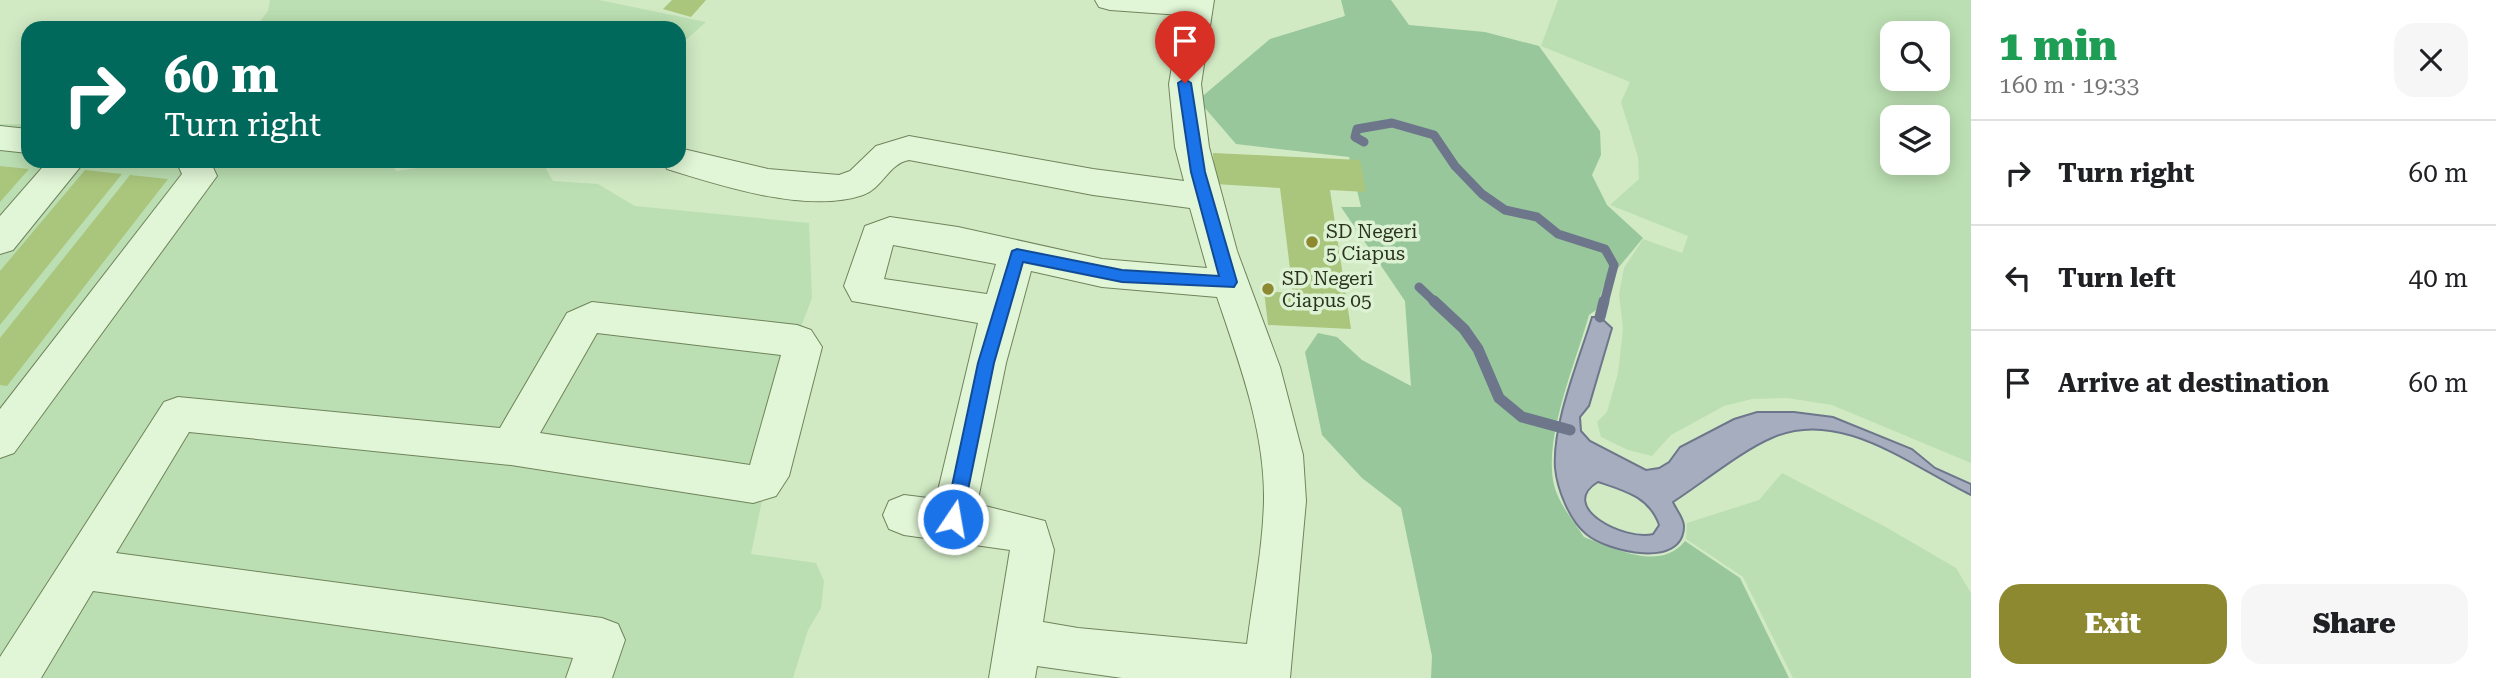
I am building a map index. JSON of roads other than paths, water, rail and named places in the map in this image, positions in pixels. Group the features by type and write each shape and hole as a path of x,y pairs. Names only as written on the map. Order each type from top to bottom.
{"street":[{"path":"904,515 953,519 1030,535 1032,550 1015,659 1078,651 1267,673 1284,501 1282,454 1260,367 1229,282 1203,197 1192,147 1185,83 1199,2 1159,5 1110,0"},
{"path":"0,138 21,140"},
{"path":"686,162 724,174 806,187 841,188 862,180 881,155 909,148 1093,182 1203,197"},
{"path":"0,240 62,168"},
{"path":"0,440 200,176 196,168"},
{"path":"999,311 868,291 863,286 878,236 884,231 958,241 1129,277 1229,282"},
{"path":"953,519 999,311 1017,255"},
{"path":"14,678 178,414 511,447 753,484 761,483 768,477 803,347 797,341 592,317 580,324 511,447"},
{"path":"82,569 602,640 589,678"}],"water":[{"path":"1592,317 1600,317 1612,328 1589,406 1580,417 1581,431 1590,441 1646,470 1659,468 1669,462 1680,447 1734,419 1757,412 1794,412 1833,417 1912,449 1935,468 1971,484 1971,495 1875,444 1823,430 1798,430 1772,438 1748,451 1673,502 1684,526 1681,540 1672,548 1659,553 1643,553 1610,547 1596,541 1580,528 1569,513 1558,485 1555,468 1555,450 1562,412","holes":["1598,482 1627,492 1642,501 1655,515 1659,525 1653,534 1641,535 1612,527 1590,511 1585,502 1587,492"]}],"waterway":[{"path":"1364,142 1355,137 1357,129 1392,123 1434,135 1455,166 1482,194 1505,210 1537,217 1558,234 1605,249 1614,265 1604,303"},
{"path":"1419,287 1436,303"},
{"path":"1434,301 1464,329 1478,349 1499,398 1522,417 1570,430"},
{"path":"1600,317 1604,301"}],"place":[{"name":"SD Negeri 5 Ciapus","path":"1312,242"},
{"name":"SD Negeri Ciapus 05","path":"1268,289"}]}
